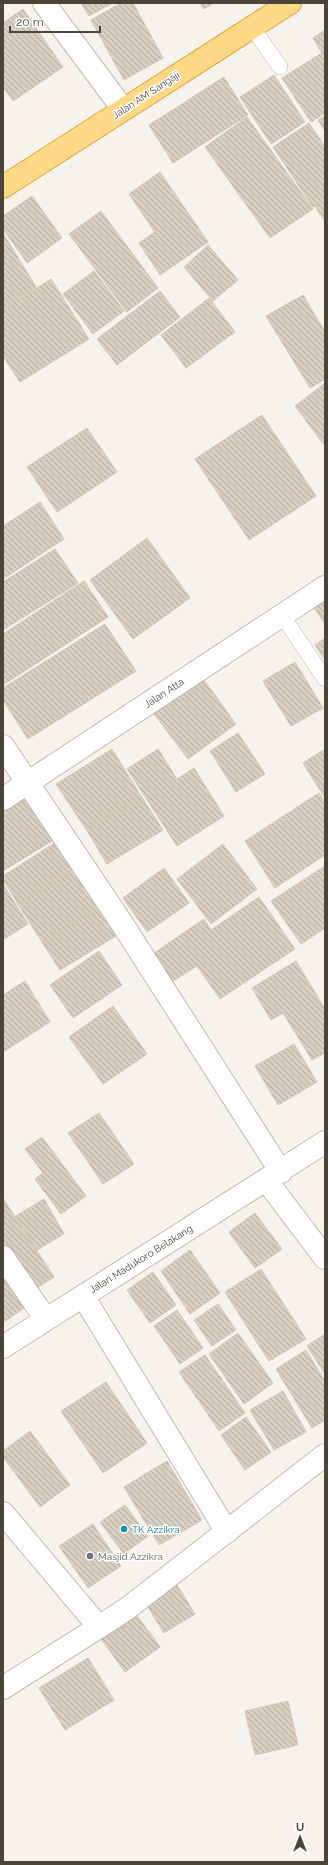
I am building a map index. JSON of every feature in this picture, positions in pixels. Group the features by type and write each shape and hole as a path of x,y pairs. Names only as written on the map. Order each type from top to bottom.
{"highway":[{"name":"Jalan AM Sangaji","path":"3,187 290,3"}],"street":[{"path":"44,3 123,110"},
{"name":"Jalan Atta","path":"3,799 325,587"},
{"path":"3,746 121,922 325,1258"},
{"name":"Jalan Madukoro Belakang","path":"3,1347 45,1318 274,1176 325,1142"},
{"path":"3,1257 45,1318"},
{"path":"82,1296 227,1532"},
{"path":"3,1688 128,1608 325,1455"},
{"path":"3,1514 99,1627"}],"lane":[{"path":"252,27 280,67"},
{"path":"282,615 325,679"}],"building":[{"path":"81,3 113,3 89,16"},
{"path":"121,3 133,3 163,58 124,80 91,20"},
{"path":"200,3 214,3 204,9"},
{"path":"23,9 63,67 13,101 3,87 3,23"},
{"path":"325,30 325,113 311,122 282,78 322,53 313,38"},
{"path":"274,75 305,122 271,144 240,97"},
{"path":"224,77 248,115 173,163 149,125"},
{"path":"325,116 325,131 318,120"},
{"path":"247,117 313,209 270,238 205,147"},
{"path":"309,123 325,147 325,199 313,207 273,147"},
{"path":"160,172 208,242 160,275 139,243 155,232 129,194"},
{"path":"32,196 62,238 27,263 3,229 3,216"},
{"path":"325,200 325,222 315,206"},
{"path":"101,211 158,288 127,312 69,234"},
{"path":"3,233 36,287 3,308"},
{"path":"208,245 238,280 213,301 184,267"},
{"path":"94,271 124,311 93,334 63,294"},
{"path":"51,279 89,339 20,382 3,356 3,309"},
{"path":"160,291 180,317 117,365 97,339"},
{"path":"303,295 325,332 325,379 310,388 266,316"},
{"path":"209,298 235,332 186,368 161,335"},
{"path":"325,383 325,446 295,406"},
{"path":"262,415 316,496 249,540 195,459"},
{"path":"87,428 117,472 57,512 27,467"},
{"path":"40,502 64,539 3,579 3,526"},
{"path":"147,538 190,598 133,639 90,580"},
{"path":"55,549 78,583 3,630 3,582"},
{"path":"84,581 108,617 3,685 3,634"},
{"path":"325,590 325,624 309,600"},
{"path":"105,624 136,671 28,739 3,700 3,688"},
{"path":"325,638 325,660 315,645"},
{"path":"295,662 323,708 291,726 263,681"},
{"path":"198,672 236,724 188,759 149,707"},
{"path":"238,733 265,774 236,792 210,751"},
{"path":"112,749 141,796 86,829 56,784"},
{"path":"158,749 177,779 194,768 224,816 177,846 127,769"},
{"path":"325,749 325,798 303,763"},
{"path":"19,787 52,841 3,871 3,796"},
{"path":"319,793 325,802 325,855 275,888 245,841"},
{"path":"141,796 163,830 107,864 86,829"},
{"path":"56,842 74,869 18,904 3,879 3,876"},
{"path":"223,844 257,889 211,924 177,879"},
{"path":"325,866 325,928 301,944 271,901"},
{"path":"164,868 189,903 147,932 123,898"},
{"path":"74,869 98,908 42,942 18,904"},
{"path":"3,884 28,924 4,939 3,938"},
{"path":"259,897 295,949 220,999 197,966 173,981 154,953 204,919 211,930"},
{"path":"98,908 116,936 60,970 42,942"},
{"path":"99,951 122,985 73,1018 50,985"},
{"path":"296,961 325,1009 325,1053 312,1060 283,1013 271,1020 252,988"},
{"path":"25,981 50,1022 3,1052 3,995"},
{"path":"113,1006 147,1054 103,1084 69,1037"},
{"path":"294,1044 317,1082 278,1105 255,1066"},
{"path":"99,1113 134,1164 103,1184 68,1133"},
{"path":"42,1137 86,1196 61,1214 35,1179 43,1173 25,1149"},
{"path":"3,1198 54,1277 31,1292 3,1249"},
{"path":"44,1199 64,1234 37,1250 16,1216"},
{"path":"255,1213 282,1249 255,1268 229,1232"},
{"path":"190,1250 220,1293 190,1314 161,1271"},
{"path":"261,1269 306,1339 269,1361 225,1292"},
{"path":"153,1272 176,1305 150,1323 127,1290"},
{"path":"3,1278 24,1308 3,1323"},
{"path":"218,1304 236,1330 212,1346 194,1320"},
{"path":"177,1310 203,1348 180,1364 154,1326"},
{"path":"238,1333 273,1383 244,1404 209,1354"},
{"path":"325,1334 325,1374 307,1346"},
{"path":"306,1350 325,1381 325,1420 312,1428 276,1369"},
{"path":"205,1355 245,1413 219,1431 179,1372"},
{"path":"106,1382 147,1443 103,1473 61,1411"},
{"path":"283,1391 306,1432 274,1450 250,1410"},
{"path":"246,1417 271,1452 245,1470 221,1435"},
{"path":"30,1431 70,1485 40,1507 3,1457 3,1451"},
{"path":"167,1461 202,1520 159,1545 124,1487"},
{"name":"TK Azzikra","path":"125,1505 148,1536 124,1554 100,1522"},
{"name":"Masjid Azzikra","path":"93,1524 121,1566 88,1588 59,1546"},
{"path":"177,1585 195,1614 164,1633 146,1604"},
{"path":"133,1610 160,1647 125,1672 99,1636"},
{"path":"88,1658 114,1700 65,1730 39,1688"},
{"path":"288,1701 298,1745 255,1755 245,1711"}],"place":[{"name":"TK Azzikra","path":"124,1529"},
{"name":"Masjid Azzikra","path":"90,1556"}]}
